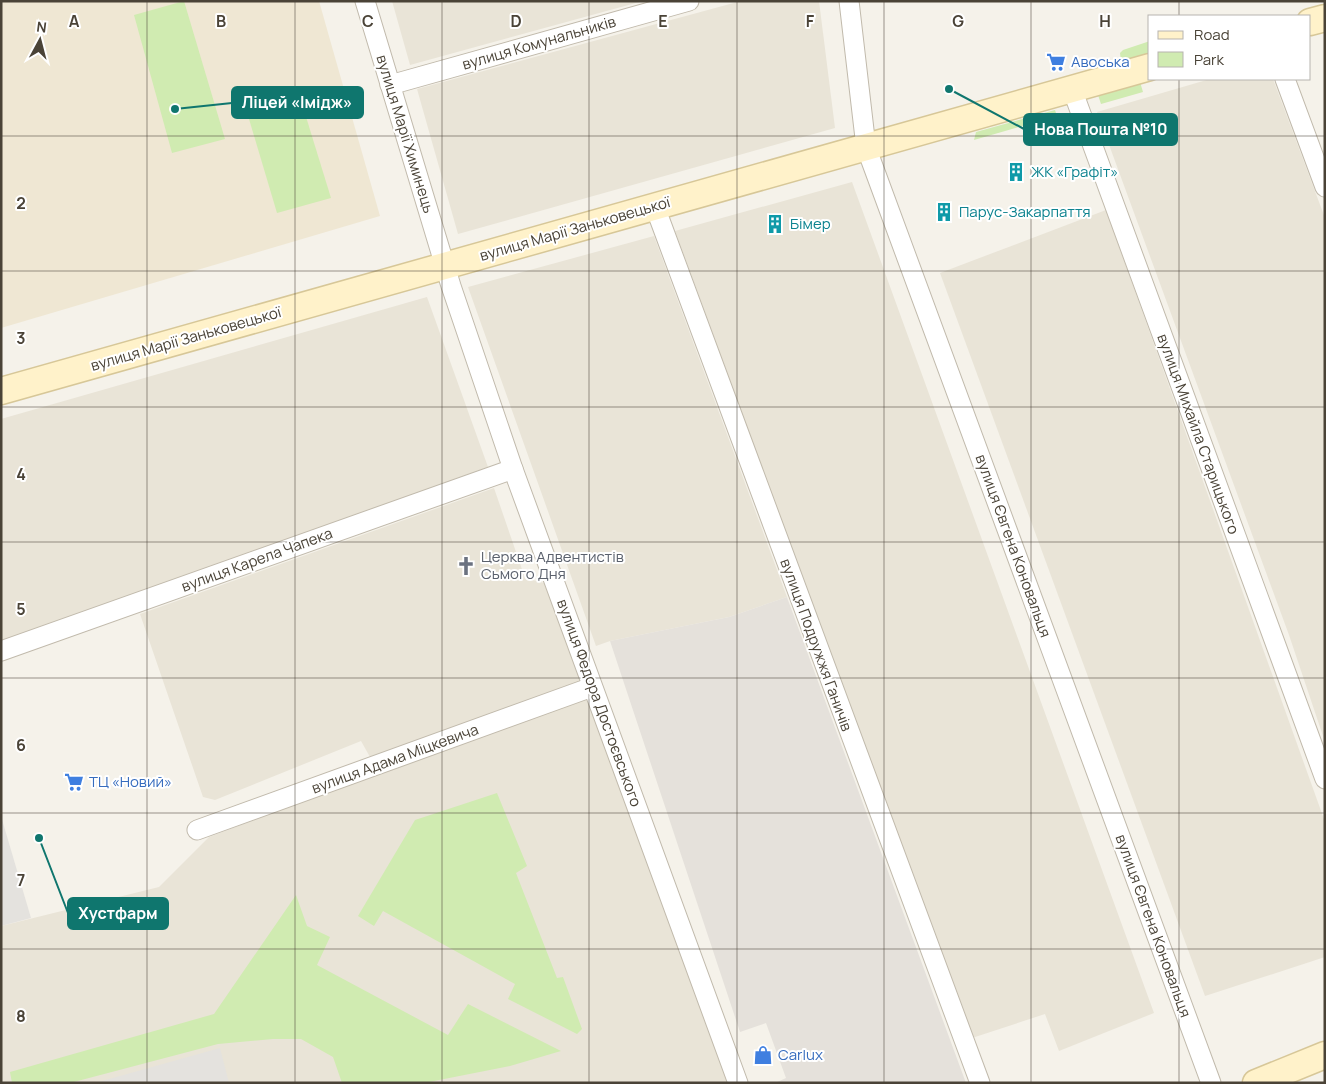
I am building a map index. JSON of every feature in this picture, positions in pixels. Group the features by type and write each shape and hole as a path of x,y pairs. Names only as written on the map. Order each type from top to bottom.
{"street":[{"name":"вулиця Марії Химинець","path":"365,1 444,266"},
{"name":"вулиця Комунальників","path":"390,85 689,1"},
{"name":"вулиця Євгена Коновальця","path":"849,1 866,147 1211,1083"},
{"path":"1311,22 1325,18"},
{"name":"вулиця Марії Заньковецької","path":"1,391 1148,68"},
{"path":"1285,80 1325,187"},
{"name":"вулиця Михайла Старицького","path":"1072,89 1325,779"},
{"name":"вулиця Подружжя Ганичів","path":"655,207 980,1083"},
{"name":"вулиця Федора Достоєвського","path":"444,266 513,469 738,1083"},
{"name":"вулиця Карела Чапека","path":"1,651 513,469"},
{"name":"вулиця Адама Міцкевича","path":"198,830 592,687"},
{"path":"1256,1083 1325,1055"}],"shaded area":[{"path":"1,1 319,1 380,216 1,328"},
{"path":"392,1 643,1 410,65"},
{"path":"741,1 819,1 835,128 458,234 417,89"},
{"path":"1207,80 1273,80 1325,218 1325,742 1289,635 1097,112"},
{"path":"852,182 1154,1013 1059,1051 1045,1014 972,1038 675,231"},
{"path":"1106,210 1325,822 1325,957 1205,996 940,273"},
{"path":"654,236 787,597 729,617 610,641 596,646 468,287"},
{"path":"427,297 488,467 1,644 1,419"},
{"path":"494,488 525,578 544,583 729,1083 1,1083 1,926 159,887 209,837 379,773 361,741 215,800 203,797 140,614"},
{"path":"787,597 966,1083 775,1083 786,1078 766,1023 740,1032 610,641 729,617"},
{"path":"1,816 31,918 1,926"},
{"path":"220,1048 229,1083 95,1083"}],"green space":[{"path":"184,1 225,139 172,153 134,15"},
{"path":"1148,42 1148,54 1121,61 1120,53 1123,50"},
{"path":"1140,82 1143,92 1101,104 1098,95"},
{"path":"299,94 331,198 277,213 246,109"},
{"path":"1055,110 1057,116 974,140 976,132"},
{"path":"497,793 527,866 516,873 557,978 563,977 582,1029 577,1034 508,999 515,984 383,911 374,926 358,916 415,820"},
{"path":"296,895 307,926 330,937 317,965 448,1035 468,1004 561,1051 510,1066 424,1083 342,1083 333,1057 301,1039 273,1039 218,1044 70,1083 12,1083 10,1072 214,1014"}],"place":[{"name":"Авоська","path":"1056,62"},
{"name":"Нова Пошта №10","path":"949,89"},
{"name":"Ліцей «Імідж»","path":"175,109"},
{"name":"ЖК «Графіт»","path":"1016,172"},
{"name":"Парус-Закарпаття","path":"944,212"},
{"name":"Бімер","path":"775,224"},
{"name":"Церква Адвентистів Сьмого Дня","path":"466,566"},
{"name":"ТЦ «Новий»","path":"74,782"},
{"name":"Хустфарм","path":"39,838"},
{"name":"Carlux","path":"763,1055"}]}
